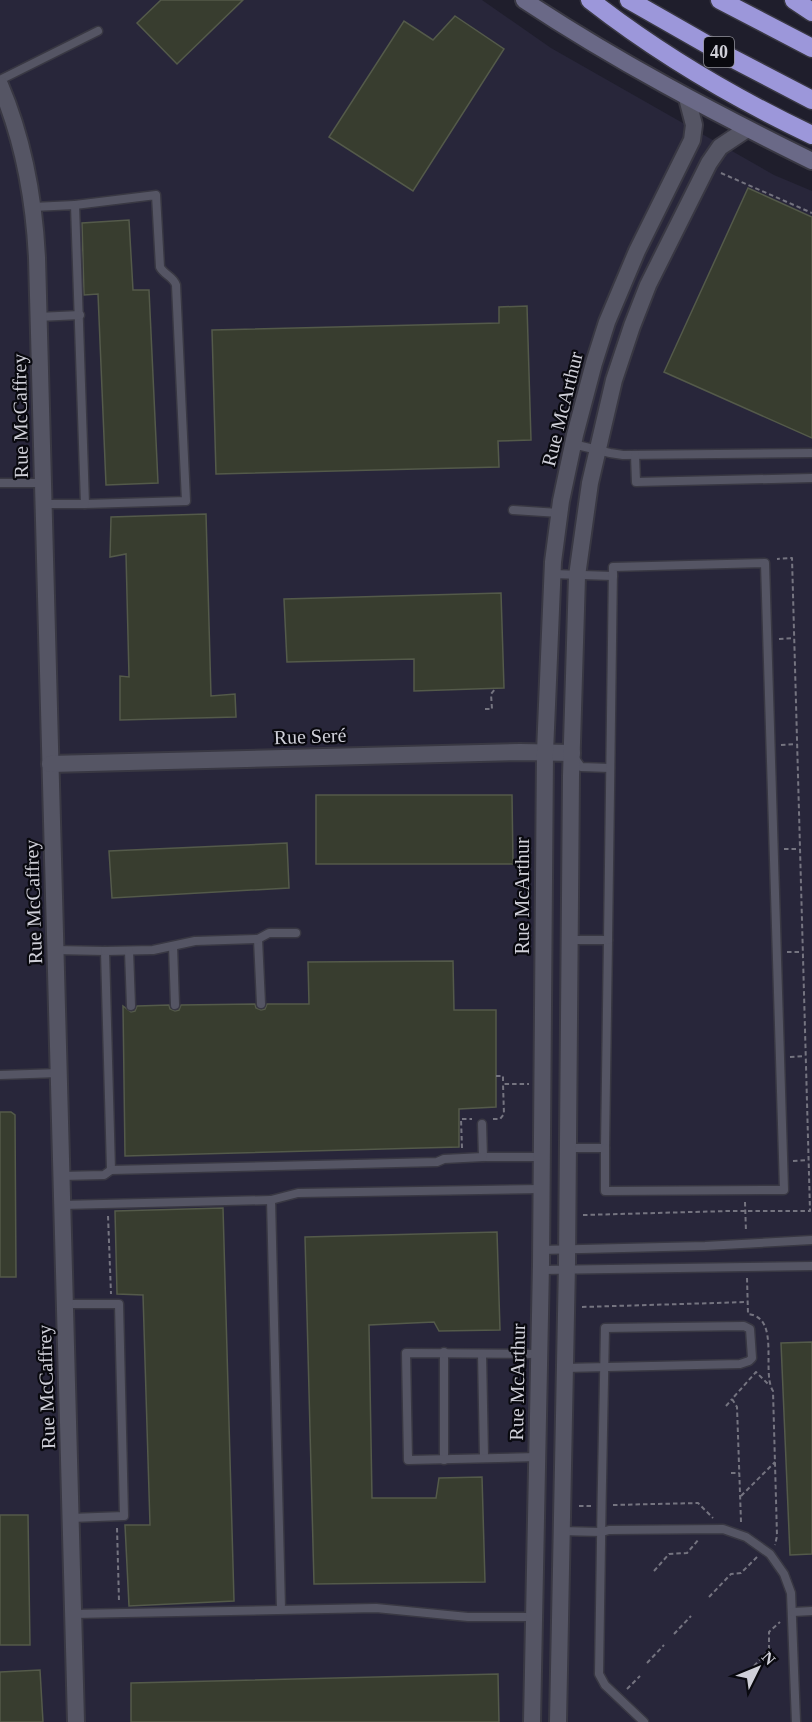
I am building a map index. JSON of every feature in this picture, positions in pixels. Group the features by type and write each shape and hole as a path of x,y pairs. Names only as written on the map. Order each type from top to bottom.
{"highway":[{"path":"590,0 677,61 751,105 812,135"},
{"name":"40","path":"629,0 722,53 812,100"},
{"name":"40","path":"720,0 812,48"},
{"path":"794,0 812,12"}],"main road":[{"path":"524,0 687,98 812,161"}],"street":[{"name":"Rue McCaffrey","path":"0,85 20,139 30,180 33,207 43,483 76,1722"},
{"name":"Rue McArthur","path":"558,1722 567,1249 572,753 577,576 596,450 614,380 630,296 692,140 694,125 687,98"},
{"name":"Rue McArthur","path":"532,1722 541,1270 545,752 552,574 560,513 573,444 594,363 630,296 709,163 720,147 747,129"},
{"name":"Rue Seré","path":"50,764 572,753"}],"lane":[{"path":"0,80 98,31"},
{"path":"33,207 75,205 156,195 160,267 176,285 186,501 43,504"},
{"path":"75,205 85,504"},
{"path":"38,317 80,315"},
{"path":"573,444 615,454 812,453"},
{"path":"635,454 636,482 812,478"},
{"path":"1,483 43,483"},
{"path":"513,510 560,513"},
{"path":"765,563 784,1190 605,1191 613,576 613,567 765,563"},
{"path":"552,574 613,576"},
{"path":"572,753 580,767 610,768"},
{"path":"55,950 153,950 195,941 258,939 269,933 296,933"},
{"path":"258,939 261,1004"},
{"path":"570,940 608,940"},
{"path":"173,946 175,1005"},
{"path":"105,951 111,1170"},
{"path":"129,951 131,1006"},
{"path":"0,1075 59,1073"},
{"path":"482,1122 483,1157"},
{"path":"568,1148 605,1148"},
{"path":"62,1176 104,1175 111,1170 437,1162 444,1159 541,1156"},
{"path":"62,1205 272,1200 298,1193 541,1189"},
{"path":"272,1200 281,1609"},
{"path":"541,1250 705,1246 812,1240"},
{"path":"541,1270 812,1266"},
{"path":"65,1304 119,1304 124,1516 71,1518"},
{"path":"564,1368 604,1367 745,1363 752,1358 750,1329 744,1326 605,1328 604,1367 602,1532 599,1674 601,1682 644,1722"},
{"path":"444,1352 444,1460"},
{"path":"537,1457 408,1460 406,1353 539,1354"},
{"path":"482,1354 484,1457"},
{"path":"560,1531 602,1532 711,1528 741,1534 756,1542 775,1560 788,1583 793,1612 796,1722"},
{"path":"73,1614 376,1608 468,1617 534,1617"},
{"path":"793,1612 812,1611"}],"path":[{"path":"716,171 812,213"},
{"path":"775,639 794,638"},
{"path":"485,709 492,709 491,694 495,688"},
{"path":"778,745 796,744"},
{"path":"780,849 799,849"},
{"path":"784,952 802,952"},
{"path":"786,1057 805,1056"},
{"path":"491,1119 500,1119 504,1114 503,1076 496,1076"},
{"path":"503,1084 532,1083"},
{"path":"462,1149 461,1119 482,1122"},
{"path":"790,1161 808,1160"},
{"path":"746,1212 746,1238"},
{"path":"108,1217 111,1297"},
{"path":"747,1272 748,1314 758,1317 766,1328 768,1384"},
{"path":"573,1307 748,1302"},
{"path":"726,1406 756,1372 773,1391 775,1545 767,1537"},
{"path":"732,1399 737,1407 741,1522"},
{"path":"740,1498 775,1462"},
{"path":"731,1473 739,1473"},
{"path":"610,1505 698,1503 715,1520"},
{"path":"571,1506 594,1506"},
{"path":"735,1520 746,1523"},
{"path":"117,1526 120,1605"},
{"path":"654,1570 669,1554 687,1553 698,1541"},
{"path":"709,1597 731,1574 741,1573 754,1560"},
{"path":"674,1634 691,1616"},
{"path":"754,1666 769,1650 769,1632 781,1621"},
{"path":"647,1663 664,1645"},
{"path":"618,1698 640,1676"}],"shaded area":[{"path":"0,0 482,0 551,48 774,175 812,191 812,1722 0,1722"}],"building":[{"path":"161,0 243,0 177,64 137,23"},
{"path":"455,16 504,49 413,191 329,137 404,21 433,40"},
{"path":"748,188 812,217 812,438 664,372"},
{"path":"129,220 133,290 149,290 158,483 106,485 98,294 84,295 82,223"},
{"path":"527,306 531,440 498,441 499,467 216,474 212,330 499,323 499,307"},
{"path":"206,514 211,696 235,694 236,717 120,720 120,676 129,677 126,554 110,557 111,517"},
{"path":"501,593 504,688 414,691 414,659 287,662 284,599"},
{"path":"316,795 512,795 513,864 316,864"},
{"path":"287,843 289,888 112,898 109,851"},
{"path":"453,961 454,1010 496,1010 496,1107 459,1109 459,1147 125,1156 123,1006 131,1012 135,1011 137,1006 169,1005 170,1009 175,1011 179,1010 181,1005 255,1004 256,1008 261,1010 265,1009 267,1004 309,1004 308,962"},
{"path":"0,1112 11,1112 15,1115 16,1277 0,1277"},
{"path":"223,1208 234,1601 129,1606 125,1525 150,1525 143,1295 117,1294 115,1211"},
{"path":"497,1232 500,1330 439,1331 434,1322 369,1325 372,1498 436,1498 439,1478 482,1477 485,1582 314,1584 305,1237"},
{"path":"812,1342 812,1554 790,1555 781,1343"},
{"path":"0,1515 28,1515 30,1645 0,1645"},
{"path":"40,1670 43,1722 0,1722 0,1672"},
{"path":"498,1674 499,1722 131,1722 131,1683"}]}
